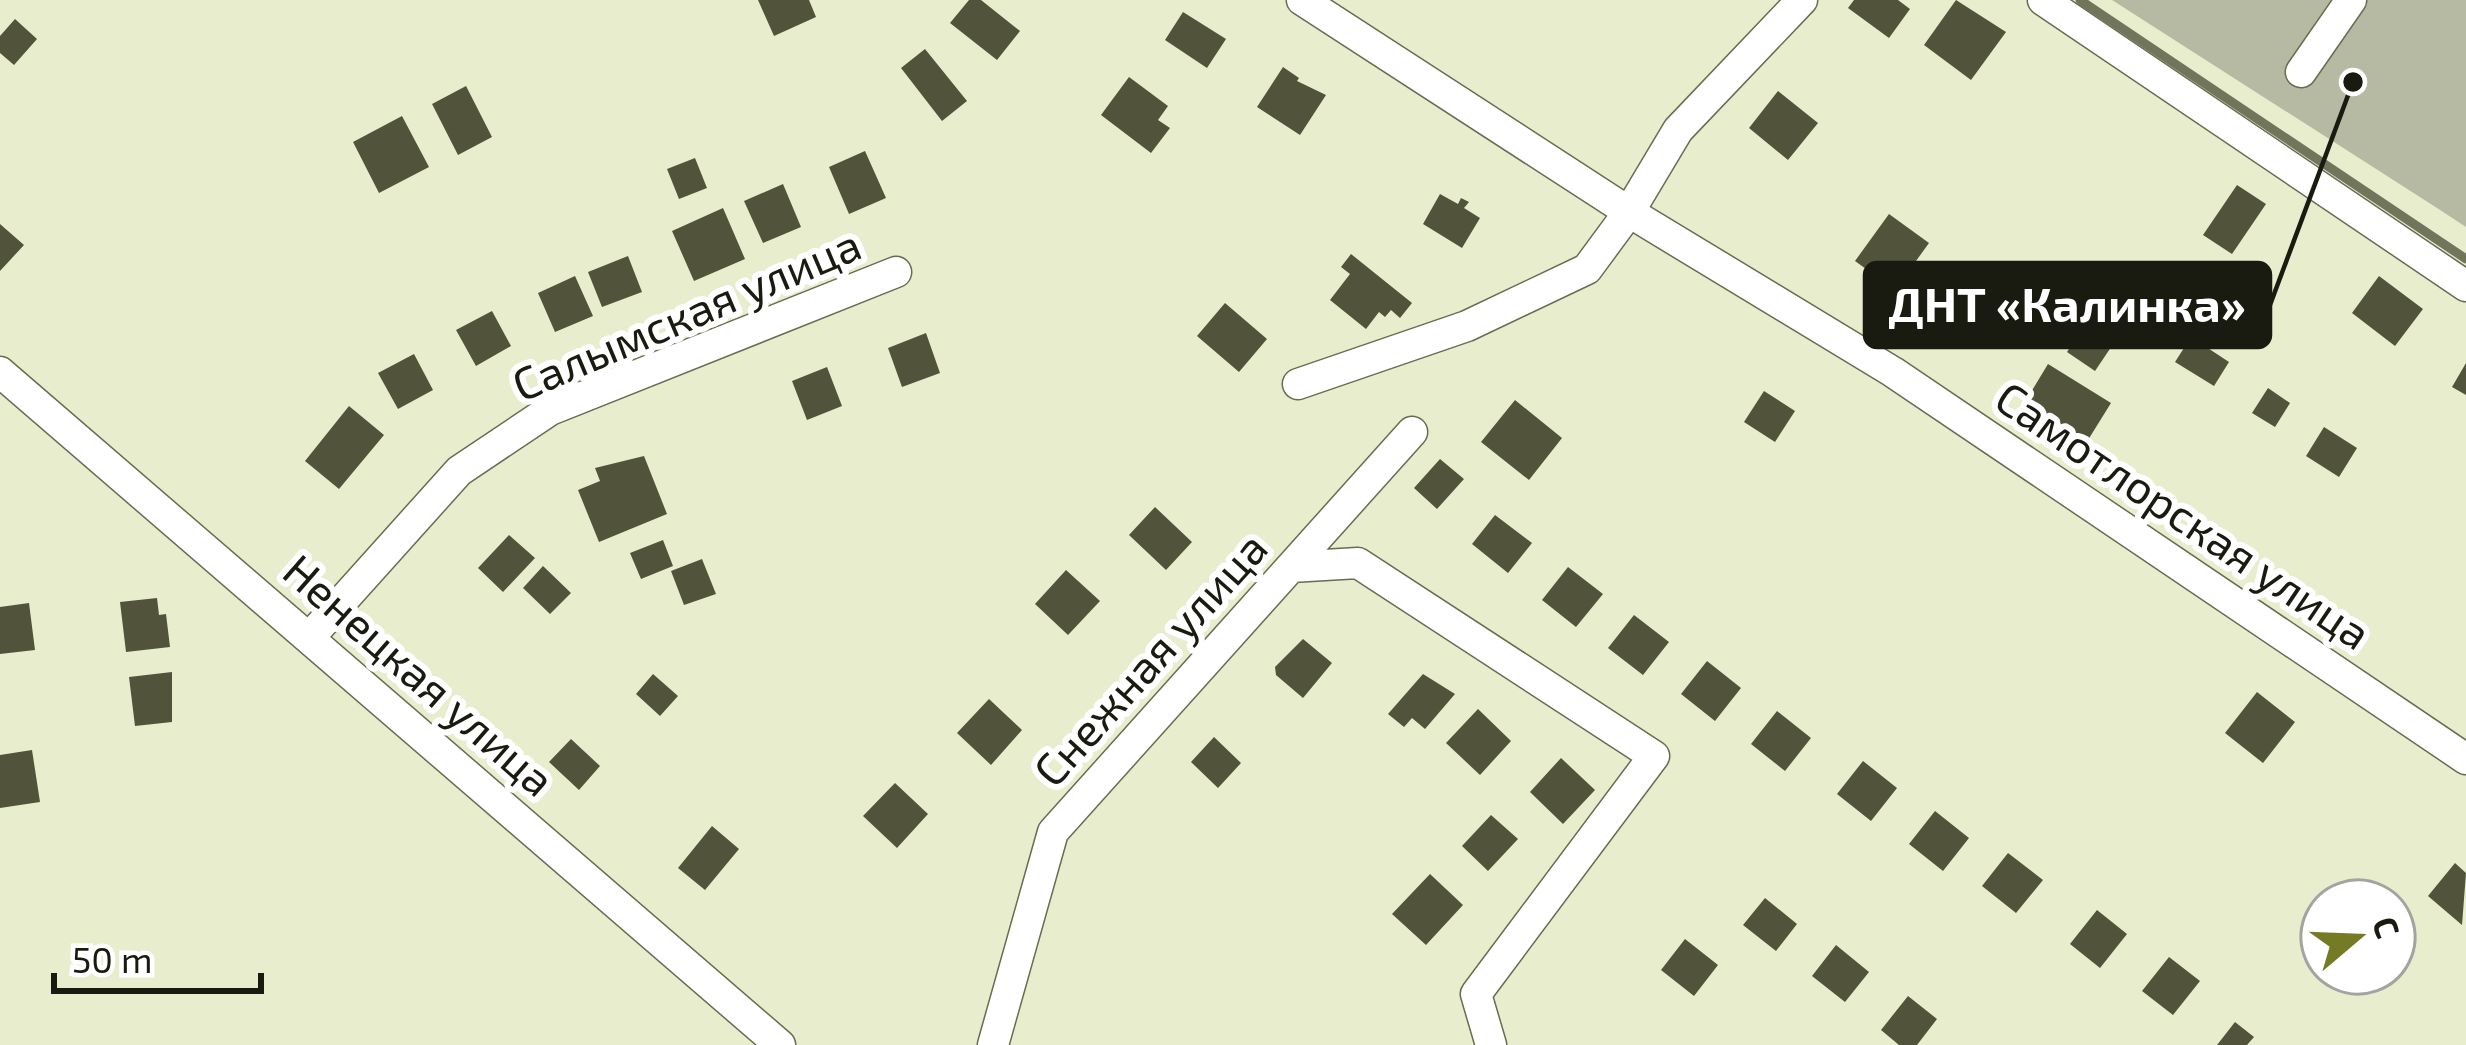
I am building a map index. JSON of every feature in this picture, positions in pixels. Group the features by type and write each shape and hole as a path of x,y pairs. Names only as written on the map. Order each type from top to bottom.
{"street":[{"name":"Самотлорская улица","path":"1302,0 1629,212 1893,371 2466,759"},
{"path":"1298,384 1467,326 1587,269 1629,212 1678,130 1802,0"},
{"path":"2043,0 2466,286"},
{"path":"2301,72 2350,0"},
{"name":"Салымская улица","path":"309,638 460,471 550,410 896,272"},
{"name":"Ненецкая улица","path":"0,372 780,1045"},
{"name":"Снежная улица","path":"993,1045 1053,832 1412,432"},
{"path":"1292,567 1358,563 1654,755 1476,994 1490,1045"}],"green space":[{"path":"2112,0 2466,0 2466,227 2437,208"}],"building":[{"path":"758,0 809,0 816,17 774,36"},
{"path":"969,0 981,0 1020,31 997,60 950,23"},
{"path":"1854,0 1898,0 1910,9 1889,38 1848,8"},
{"path":"1956,0 2006,32 1971,80 1924,45"},
{"path":"1183,12 1226,39 1207,68 1165,40"},
{"path":"15,19 37,39 14,65 0,53 0,36"},
{"path":"925,49 967,101 942,121 901,68"},
{"path":"1283,67 1297,81 1326,95 1300,135 1257,107"},
{"path":"1129,77 1168,106 1158,120 1170,128 1151,153 1101,115"},
{"path":"466,86 492,137 458,155 432,104"},
{"path":"1778,91 1818,123 1788,160 1749,128"},
{"path":"402,116 429,167 379,193 353,142"},
{"path":"865,151 886,198 849,214 829,167"},
{"path":"695,158 707,188 679,199 667,169"},
{"path":"783,184 801,227 763,243 744,201"},
{"path":"2237,185 2266,204 2232,254 2203,235"},
{"path":"1440,194 1458,204 1461,198 1469,202 1464,208 1480,218 1462,248 1423,224"},
{"path":"723,208 745,259 694,281 672,231"},
{"path":"1889,214 1929,243 1895,290 1855,261"},
{"path":"0,224 24,245 0,271"},
{"path":"1351,254 1412,303 1400,318 1391,310 1385,317 1379,312 1366,329 1330,300 1350,274 1341,267"},
{"path":"628,256 642,292 602,307 588,272"},
{"path":"575,276 593,316 555,332 538,293"},
{"path":"2379,276 2423,309 2395,346 2352,313"},
{"path":"1225,303 1267,339 1239,372 1197,336"},
{"path":"2099,303 2128,322 2095,371 2067,352"},
{"path":"492,311 511,346 476,366 456,330"},
{"path":"926,333 940,373 902,387 888,348"},
{"path":"2191,337 2229,362 2214,386 2175,362"},
{"path":"414,354 433,390 398,409 378,373"},
{"path":"2466,363 2466,395 2452,387"},
{"path":"2048,364 2111,403 2088,440 2025,402"},
{"path":"827,367 842,406 807,420 792,381"},
{"path":"2268,388 2290,403 2275,427 2252,413"},
{"path":"1764,391 1795,411 1775,442 1744,422"},
{"path":"1515,400 1562,438 1529,480 1481,442"},
{"path":"349,406 384,435 339,489 305,461"},
{"path":"2324,427 2357,448 2339,477 2306,456"},
{"path":"644,456 667,514 599,542 578,490 600,481 595,468"},
{"path":"1440,459 1464,479 1437,509 1414,488"},
{"path":"1155,507 1192,542 1166,570 1129,535"},
{"path":"1495,515 1532,543 1508,573 1472,544"},
{"path":"509,535 535,558 503,592 478,568"},
{"path":"663,540 673,566 641,579 630,553"},
{"path":"702,559 716,594 684,605 671,571"},
{"path":"543,566 571,593 550,614 523,588"},
{"path":"1568,567 1603,594 1576,627 1542,600"},
{"path":"1066,570 1100,601 1068,635 1035,604"},
{"path":"157,598 159,615 166,614 170,647 126,652 120,602"},
{"path":"29,603 35,650 0,654 0,607"},
{"path":"1634,615 1669,642 1643,675 1608,648"},
{"path":"1303,639 1332,663 1303,698 1276,675 1275,667"},
{"path":"1707,661 1741,688 1715,721 1681,694"},
{"path":"172,672 172,722 135,726 129,677"},
{"path":"653,674 678,696 660,716 636,694"},
{"path":"1423,674 1455,694 1425,729 1412,718 1404,727 1388,714"},
{"path":"2257,692 2295,722 2263,763 2225,733"},
{"path":"989,699 1022,730 991,765 957,733"},
{"path":"1478,709 1511,741 1480,775 1446,743"},
{"path":"1777,711 1811,738 1785,771 1751,744"},
{"path":"1214,737 1241,763 1218,788 1191,762"},
{"path":"571,739 600,766 579,790 549,762"},
{"path":"32,750 40,802 0,808 0,755"},
{"path":"1561,758 1595,790 1563,824 1530,792"},
{"path":"1863,761 1897,788 1871,821 1837,794"},
{"path":"895,783 928,814 897,848 863,816"},
{"path":"1935,811 1969,838 1943,871 1909,844"},
{"path":"1491,815 1518,839 1488,871 1462,846"},
{"path":"712,826 739,849 705,890 678,868"},
{"path":"2008,853 2043,880 2016,913 1982,886"},
{"path":"2455,863 2466,873 2462,925 2428,896"},
{"path":"1430,874 1463,905 1426,945 1392,914"},
{"path":"1765,898 1797,924 1776,951 1743,925"},
{"path":"2097,910 2127,934 2100,968 2070,944"},
{"path":"1685,939 1718,965 1694,996 1661,970"},
{"path":"1836,945 1869,972 1845,1002 1812,976"},
{"path":"2169,957 2200,981 2173,1015 2142,991"},
{"path":"1908,996 1937,1019 1917,1045 1899,1045 1881,1030"},
{"path":"2235,1022 2254,1037 2247,1045 2217,1045"}],"waterway":[{"path":"2080,0 2466,259"}],"place":[{"name":"ДНТ «Калинка»","path":"2353,82"}]}
